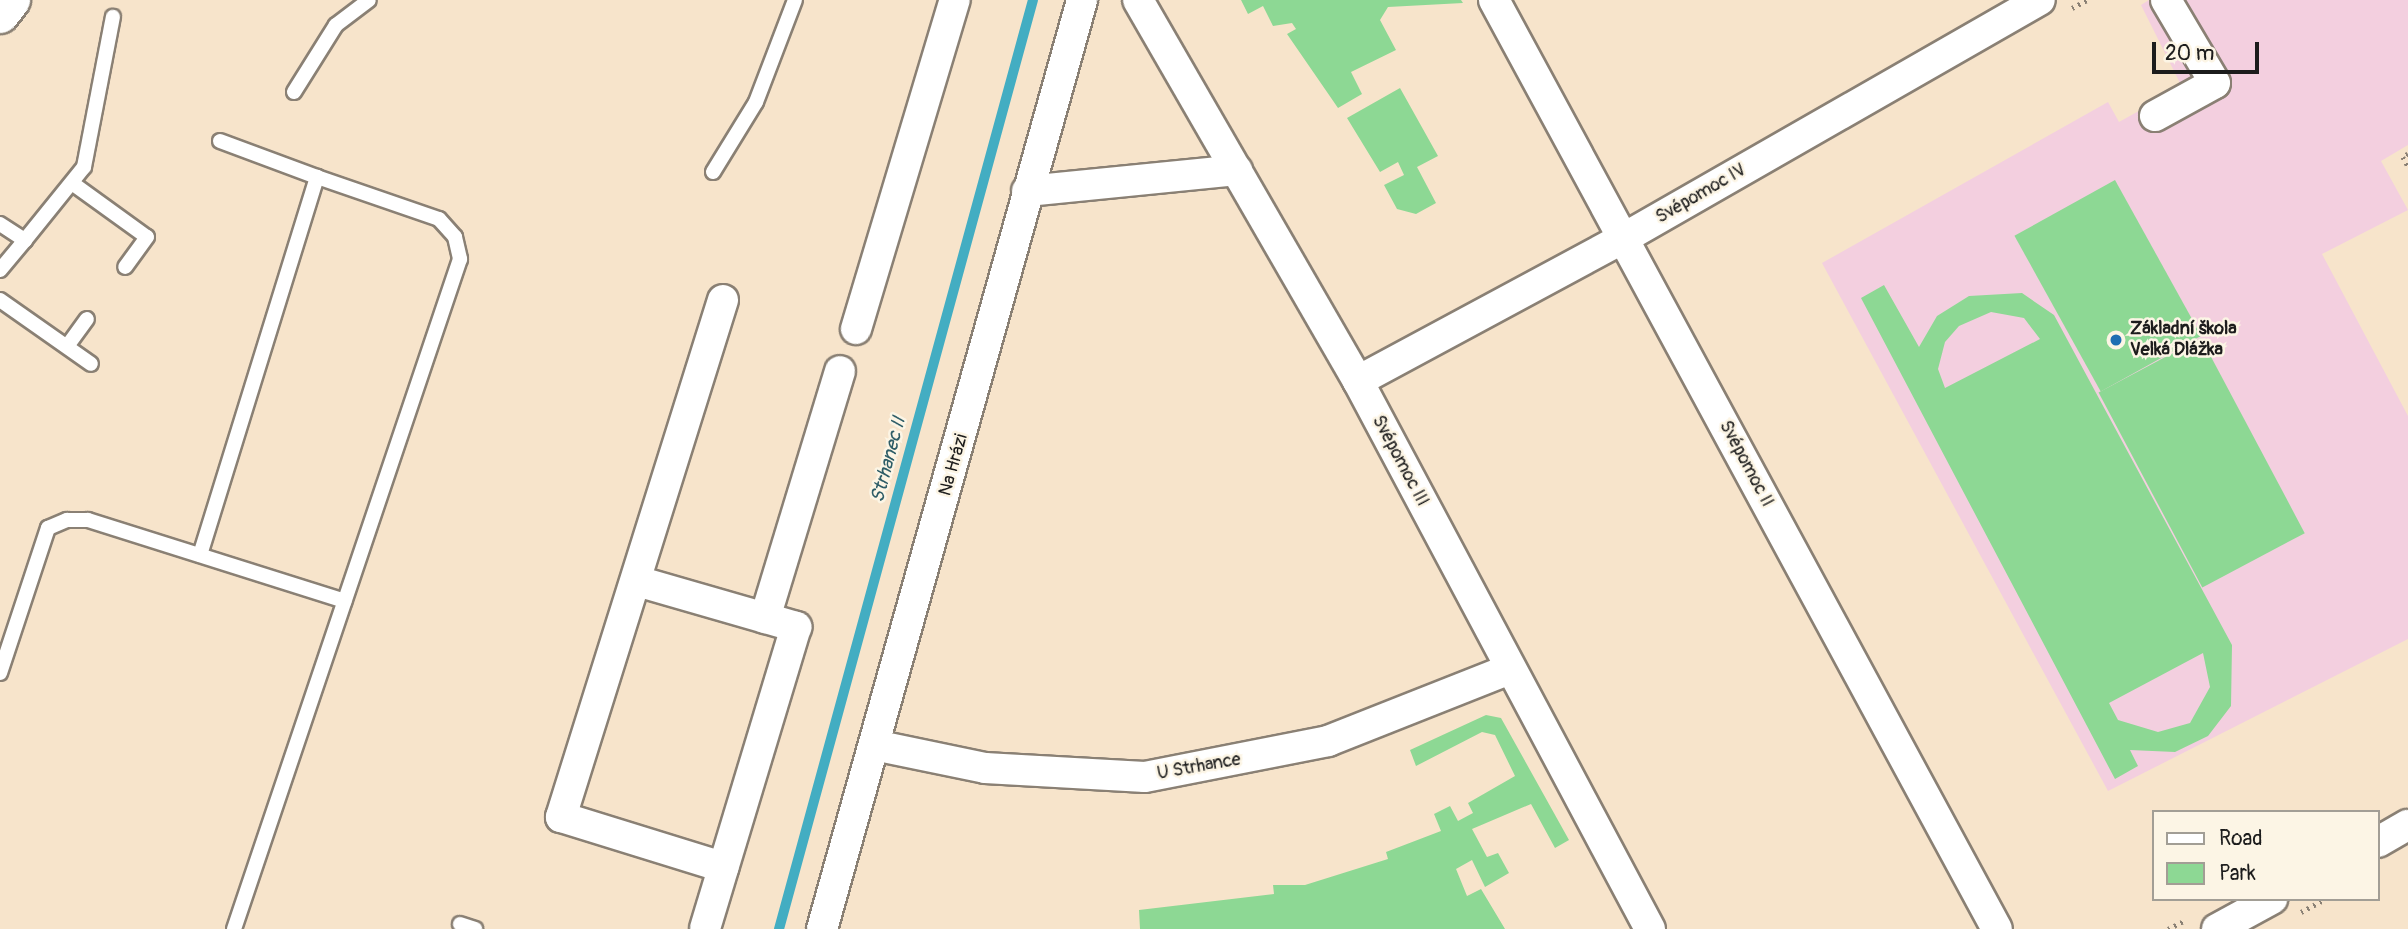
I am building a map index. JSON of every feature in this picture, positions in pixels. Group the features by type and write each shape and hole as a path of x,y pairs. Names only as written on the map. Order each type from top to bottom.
{"main road":[{"path":"0,13 11,0"}],"street":[{"path":"856,329 955,0"},
{"name":"Na Hrázi","path":"822,929 1082,0"},
{"name":"Svépomoc III","path":"1139,0 1358,381 1650,929"},
{"name":"Svépomoc II","path":"1494,0 1997,929"},
{"path":"2155,116 2215,83 2166,0"},
{"name":"Svépomoc IV","path":"1358,381 2051,7"},
{"path":"1027,191 1237,170"},
{"path":"723,300 561,817 723,867"},
{"path":"765,618 840,371"},
{"path":"637,581 796,627 705,929"},
{"name":"U Strhance","path":"874,745 985,768 1145,777 1328,741 1510,668"},
{"path":"2380,841 2408,825"},
{"path":"2217,929 2268,901"}],"lane":[{"path":"294,92 337,25 369,0"},
{"path":"713,172 756,102 795,0"},
{"path":"0,270 84,167 113,17"},
{"path":"220,141 439,219 455,237 460,259 234,929"},
{"path":"200,555 317,177"},
{"path":"72,183 147,237 125,267"},
{"path":"0,224 25,240"},
{"path":"0,300 68,345 91,364"},
{"path":"68,345 87,319"},
{"path":"0,673 48,528 89,520 345,601"},
{"path":"460,925 475,929"}],"path":[{"path":"2051,7 2087,0"},
{"path":"2408,154 2403,157 2408,166"}],"shaded area":[{"name":"Základní škola Velká Dlážka","path":"2149,0 2408,0 2408,145 2381,161 2408,210 2322,254 2408,416 2408,639 2108,791 1822,263 2108,102 2119,122 2182,87 2141,5"}],"green space":[{"path":"1241,0 1461,0 1463,3 1388,7 1380,20 1396,50 1351,72 1362,94 1338,108 1287,34 1296,29 1292,23 1273,26 1263,6 1248,14"},
{"path":"1400,88 1438,156 1417,167 1436,203 1416,214 1397,209 1384,185 1404,175 1398,162 1380,172 1347,118"},
{"path":"2115,180 2201,336 2101,391 2014,236"},
{"path":"1884,285 1919,347 1937,316 1969,296 2022,293 2054,315 2232,645 2231,706 2208,736 2175,752 2130,750 2138,766 2115,779 1861,298","holes":["1991,312 2024,318 2040,339 1945,388 1938,369 1945,342 1959,326","2203,653 2210,687 2190,723 2158,732 2118,720 2109,703"]},
{"path":"2201,338 2305,533 2202,588 2099,392"},
{"path":"1486,715 1501,718 1569,840 1555,848 1531,804 1472,829 1487,857 1498,853 1509,873 1485,887 1472,860 1456,869 1467,896 1481,889 1505,929 1140,929 1139,910 1274,894 1273,885 1305,885 1388,859 1386,852 1441,831 1434,814 1450,806 1458,821 1473,813 1468,803 1515,776 1495,735 1482,732 1416,766 1410,750"}],"waterway":[{"name":"Strhanec II","path":"779,929 1033,0"}],"place":[{"name":"Základní škola Velká Dlážka","path":"2116,340"}]}
